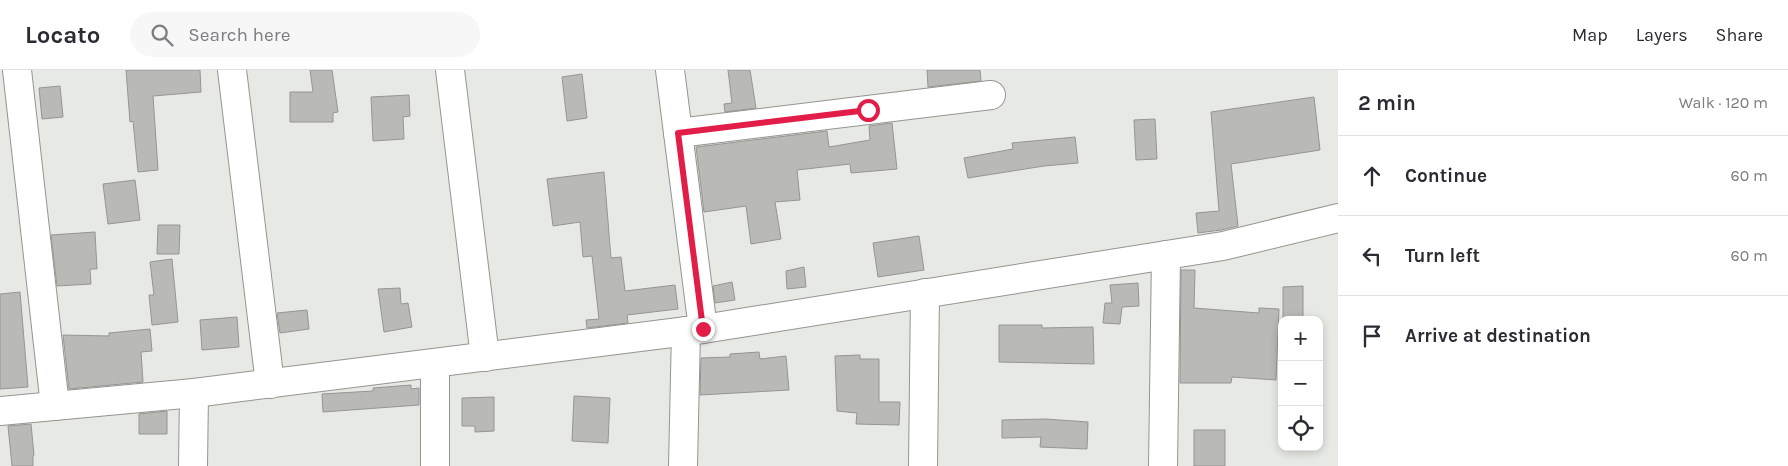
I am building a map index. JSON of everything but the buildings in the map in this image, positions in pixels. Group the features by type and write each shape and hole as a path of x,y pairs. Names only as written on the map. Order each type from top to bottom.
{"street":[{"path":"16,70 55,406"},
{"path":"232,70 270,384"},
{"path":"450,70 485,357"},
{"path":"670,70 678,133 694,330 683,466"},
{"path":"678,133 991,95"},
{"path":"0,411 194,393 694,330 1223,246 1338,218"},
{"path":"1163,466 1166,255"},
{"path":"923,466 925,293"},
{"path":"435,364 435,466"},
{"path":"193,466 194,393"}],"route":[{"path":"703,329 678,133 868,110"}]}
